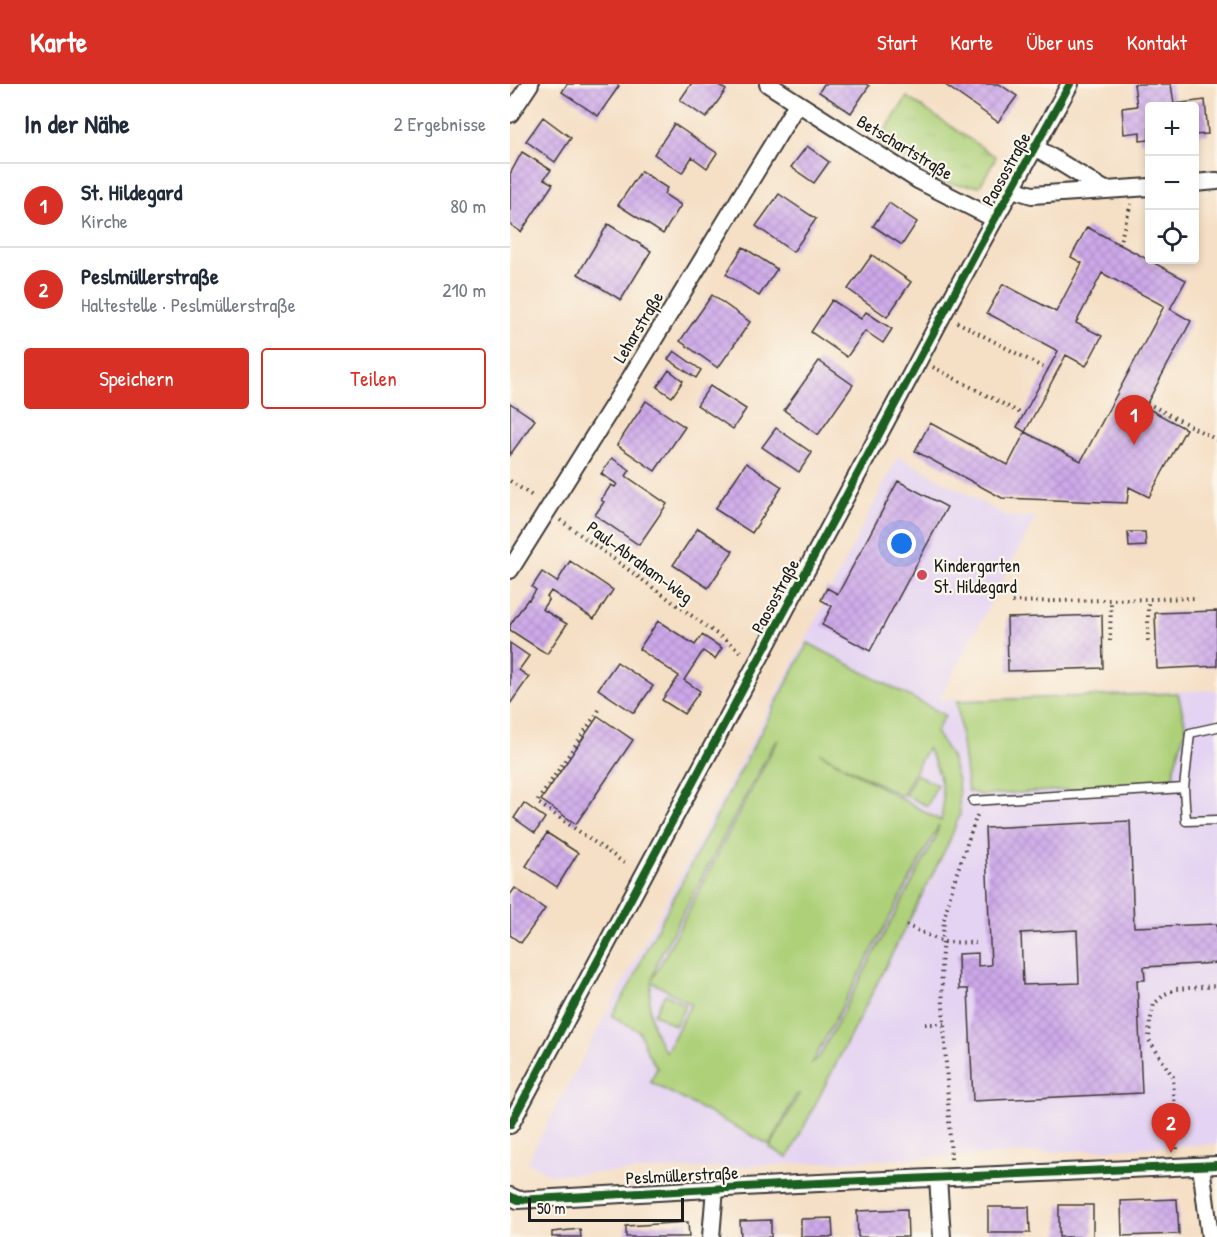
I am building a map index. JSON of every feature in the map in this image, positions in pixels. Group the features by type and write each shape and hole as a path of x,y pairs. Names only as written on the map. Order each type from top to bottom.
{"street":[{"path":"510,114 530,84"},
{"name":"Betschartstraße","path":"768,84 918,180 995,219"},
{"name":"Paosostraße","path":"510,1125 757,661 1070,84"},
{"name":"Leharstraße","path":"510,570 631,377 797,104"},
{"path":"1035,147 1105,190"},
{"path":"1199,183 1217,181"},
{"path":"1012,189 1032,195 1145,187"},
{"path":"1209,1166 1210,1237"},
{"name":"Peslmüllerstraße","path":"510,1196 518,1200 715,1188 1209,1166"},
{"path":"938,1178 942,1237"},
{"path":"711,1237 715,1188"}],"lane":[{"path":"1217,728 1190,733 1184,788 1186,821 1217,820"},
{"path":"978,801 1184,788"}],"path":[{"path":"1119,245 1131,209"},
{"path":"966,326 1048,370"},
{"path":"943,372 1024,415"},
{"path":"1147,403 1217,440"},
{"path":"1012,603 1198,598"},
{"path":"1148,599 1148,641"},
{"path":"1110,641 1111,600"},
{"path":"599,710 537,802 627,865"},
{"path":"951,1163 941,968 944,918 978,801"},
{"path":"906,925 943,942 980,944"},
{"path":"1178,1153 1173,1077 1149,1041 1154,1004 1165,994 1176,989 1217,987"},
{"path":"925,1024 944,1024"}],"shaded area":[{"path":"898,456 1006,516 1036,517 939,700 1217,690 1217,1144 551,1175 527,1162 809,634"}],"green space":[{"path":"907,97 996,157 980,186 949,184 877,143"},
{"path":"808,643 945,715 936,732 951,757 958,781 960,814 949,842 788,1158 770,1148 799,1094 796,1095 770,1145 650,1082 657,1068 648,1054 639,1031 612,1016 635,976 643,956","holes":["779,739 652,980 658,960 772,747","927,748 941,783 943,802 941,821 820,753 902,796","939,825 935,839 819,1057 811,1065","652,982 691,1004 666,1052 653,1027 650,991"]},
{"path":"1178,693 1186,727 1174,768 1173,784 981,795 968,791 957,701"},
{"path":"916,774 937,785 927,806 905,795"},
{"path":"665,994 686,1005 675,1026 654,1014"}],"building":[{"path":"567,84 617,84 619,86 598,116 562,92"},
{"path":"691,84 717,84 726,90 706,118 680,100"},
{"path":"824,84 866,84 869,86 851,113 819,92"},
{"path":"944,84 999,84 1017,96 998,122"},
{"path":"1134,84 1171,84 1174,102 1145,102 1145,140 1140,141 1140,132 1124,134 1122,108 1137,106"},
{"path":"1205,100 1208,134 1199,135 1199,102 1190,102"},
{"path":"543,117 571,138 555,162 526,141"},
{"path":"674,124 717,153 707,168 692,157 682,173 654,154"},
{"path":"807,146 829,162 814,183 791,167"},
{"path":"522,152 551,170 544,179 553,184 521,232 510,224 510,174"},
{"path":"641,171 667,188 664,194 681,205 663,234 618,205"},
{"path":"779,194 816,219 793,252 756,226"},
{"path":"889,203 917,222 902,245 873,226"},
{"path":"608,224 651,251 621,300 578,274"},
{"path":"1087,227 1145,258 1145,264 1156,264 1186,280 1170,309 1191,321 1145,407 1186,429 1149,497 1129,487 1127,503 1002,498 915,451 930,423 1008,465 1025,432 1017,427 1058,351 987,313 1003,284 1056,312 1082,263 1071,257","holes":["1102,273 1164,306 1081,461 1025,432 1066,355 1086,366 1102,336 1076,323"]},
{"path":"743,247 777,269 759,296 726,274"},
{"path":"872,255 911,282 887,317 848,289"},
{"path":"712,295 750,322 718,368 680,341"},
{"path":"832,300 861,319 866,312 892,329 883,343 865,331 847,357 811,332"},
{"path":"674,351 701,370 696,378 668,359"},
{"path":"819,361 853,385 818,435 784,410"},
{"path":"669,370 683,381 672,397 657,387"},
{"path":"710,386 746,409 733,429 697,405"},
{"path":"646,401 685,427 655,471 617,445"},
{"path":"510,403 535,420 510,455"},
{"path":"776,428 812,453 799,472 762,447"},
{"path":"612,458 630,470 626,476 667,504 639,545 595,515 604,502 601,500 611,485 615,487 617,484 601,474"},
{"path":"746,463 782,487 752,533 715,509"},
{"path":"898,481 947,507 870,651 822,625 832,606 821,600 827,588 838,594"},
{"path":"698,528 733,551 708,588 673,565"},
{"path":"1128,532 1145,532 1146,546 1129,547"},
{"path":"570,561 613,590 594,619 551,591 542,609 567,624 547,654 510,630 510,625 536,590 532,587 542,572 557,582"},
{"path":"1217,611 1217,666 1157,669 1155,613"},
{"path":"1102,615 1103,668 1008,671 1007,618"},
{"path":"658,621 695,645 702,635 722,648 715,659 703,651 684,680 700,691 684,714 662,700 679,676 639,649"},
{"path":"510,643 529,656 519,670 529,677 510,704"},
{"path":"617,662 653,686 634,713 598,689"},
{"path":"598,716 633,740 576,824 541,800"},
{"path":"524,803 545,818 535,833 514,818"},
{"path":"1130,821 1134,927 1217,924 1217,963 1144,967 1145,980 1137,980 1142,1093 973,1101 968,989 959,989 958,954 978,953 978,966 991,965 985,828","holes":["1077,930 1079,983 1023,985 1021,933"]},
{"path":"547,833 578,853 557,887 526,866"},
{"path":"515,888 545,909 521,943 510,935 510,895"},
{"path":"1177,1199 1179,1234 1122,1236 1121,1201"},
{"path":"1059,1205 1093,1205 1093,1237 1059,1237"},
{"path":"988,1207 1029,1207 1030,1233 988,1233"},
{"path":"907,1209 908,1237 858,1237 857,1211"},
{"path":"832,1218 833,1237 801,1237 801,1219"},
{"path":"771,1220 771,1237 741,1237 740,1221"},
{"path":"688,1222 689,1237 626,1237 626,1226"},
{"path":"580,1229 581,1237 552,1237 552,1232"}],"cycle path":[{"path":"510,1125 978,249 1070,84"},
{"path":"510,1196 518,1200 797,1184 1217,1165"}],"place":[{"name":"St. Hildegard","path":"1134,445"},
{"name":"Kindergarten St. Hildegard","path":"922,575"},
{"name":"Peslmüllerstraße","path":"1171,1153"}]}
